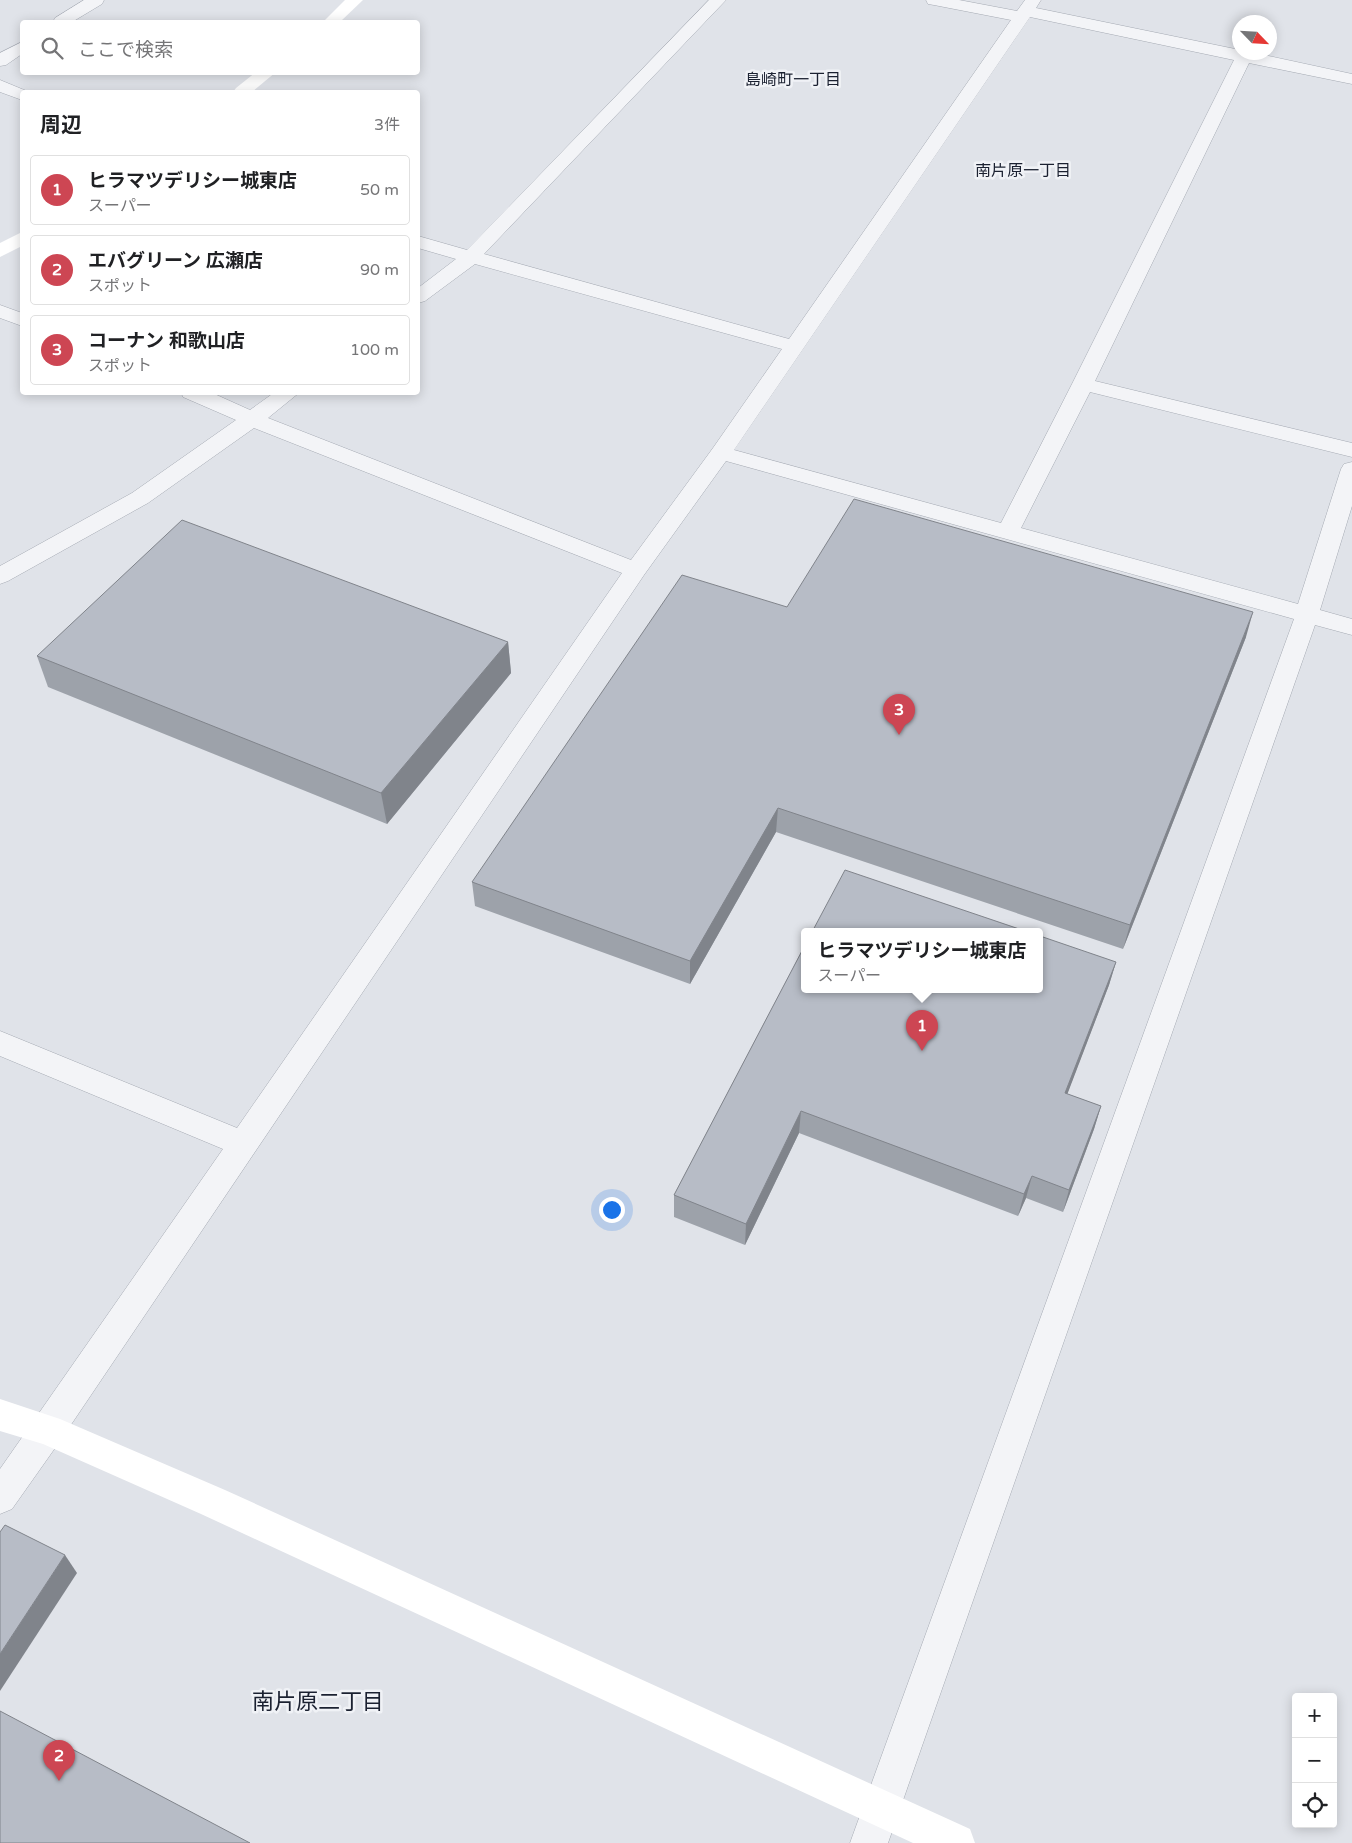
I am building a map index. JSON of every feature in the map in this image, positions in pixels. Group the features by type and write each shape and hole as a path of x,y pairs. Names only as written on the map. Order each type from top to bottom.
{"street":[{"path":"64,20 96,0"},
{"path":"334,20 355,0"},
{"path":"420,295 471,257 718,0"},
{"path":"934,0 1026,10 1232,53"},
{"path":"0,1497 48,1430 636,570 721,453 1026,10"},
{"path":"0,61 20,48"},
{"path":"1007,533 1083,384 1242,60"},
{"path":"1263,60 1352,79"},
{"path":"245,90 264,75"},
{"path":"0,85 20,94"},
{"path":"0,252 20,239"},
{"path":"420,243 793,346"},
{"path":"0,311 20,319"},
{"path":"1083,384 1352,450"},
{"path":"198,395 254,420 636,570"},
{"path":"0,576 140,498 254,420 286,395"},
{"path":"721,453 1352,627"},
{"path":"869,1843 1306,615 1352,469"},
{"path":"0,1043 243,1144"},
{"path":"0,1415 48,1430 213,1502 956,1843"}],"building":[{"path":"854,499 1253,612 1130,925 778,808 690,961 472,882 682,575 787,607"},
{"path":"182,520 508,642 381,793 37,656"},
{"path":"845,870 1016,928 814,928"},
{"path":"1043,937 1116,962 1065,1093 1101,1106 1069,1190 1032,1176 1024,1194 801,1111 746,1224 674,1195 801,953 801,993 1043,993"},
{"path":"5,1525 65,1555 0,1654 0,1532"},
{"path":"0,1711 250,1843 0,1843"}],"place":[{"name":"コーナン 和歌山店","path":"899,735"},
{"name":"ヒラマツデリシー城東店","path":"922,1051"},
{"name":"エバグリーン 広瀬店","path":"59,1781"}],"district":[{"name":"島崎町一丁目","path":"793,80"},
{"name":"南片原一丁目","path":"1023,171"},
{"name":"南片原二丁目","path":"318,1702"}]}
